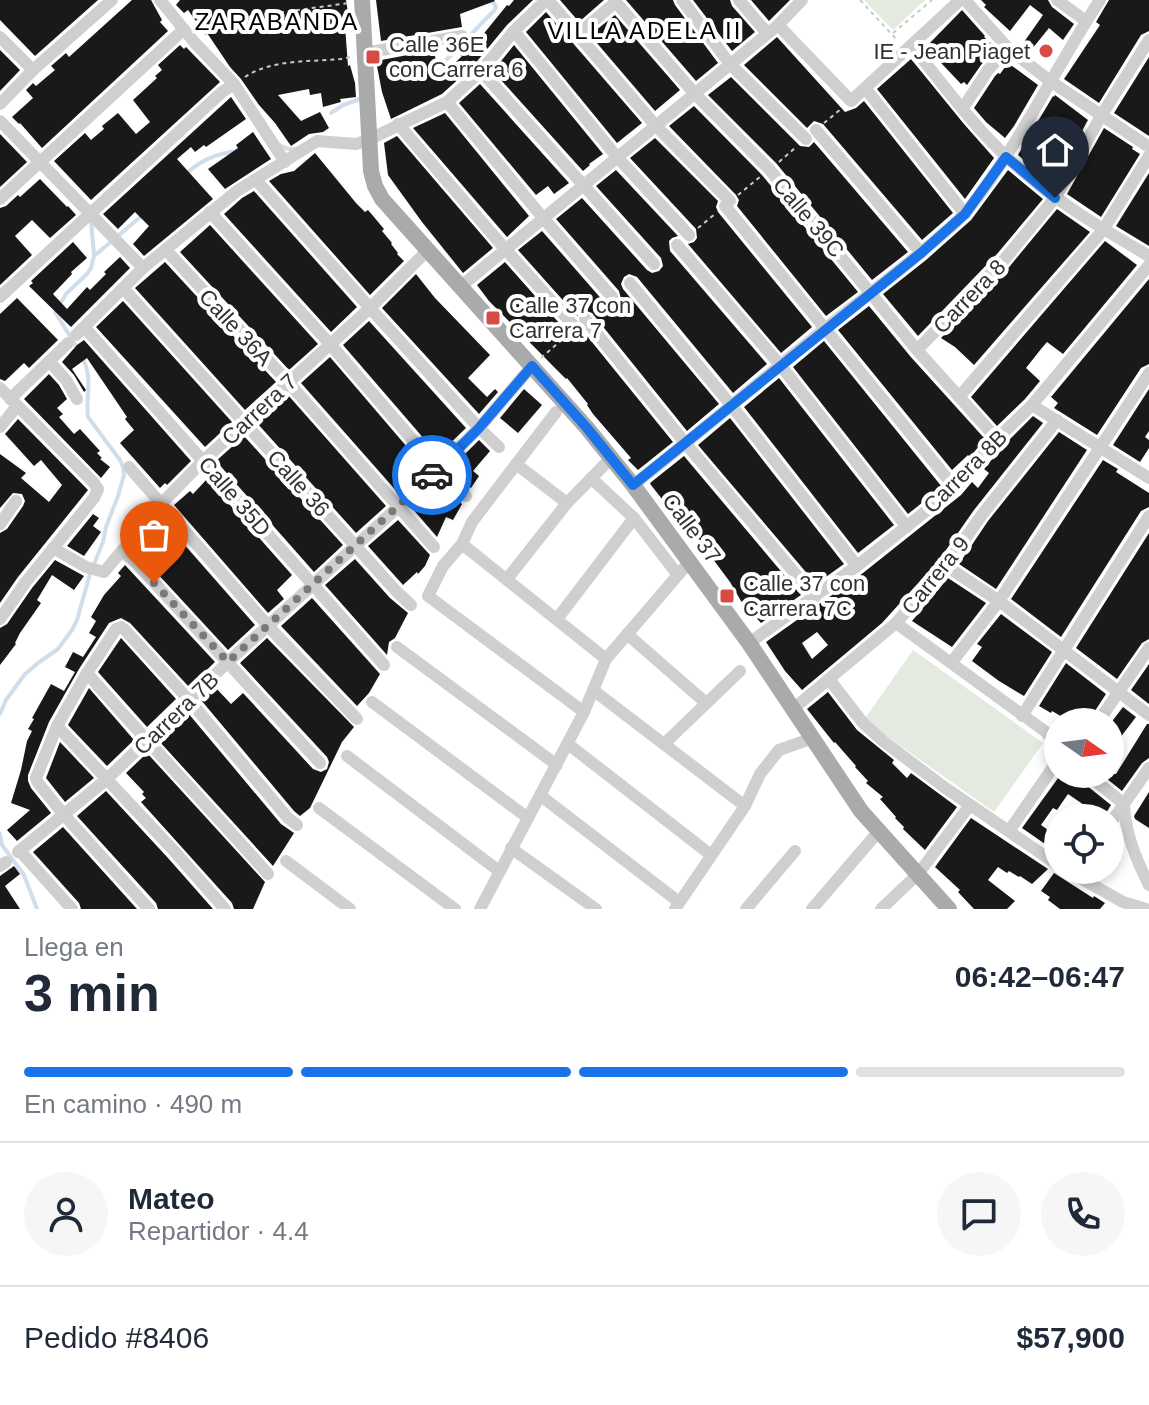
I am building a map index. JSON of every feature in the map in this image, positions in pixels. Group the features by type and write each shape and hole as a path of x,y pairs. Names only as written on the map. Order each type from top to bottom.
{"main road":[{"name":"Calle 37","path":"364,0 368,140 371,171 382,199 532,366 633,485 749,643 861,811 949,909"}],"street":[{"path":"0,104 33,70 112,0"},
{"path":"160,0 183,30 234,84 285,162"},
{"path":"0,427 13,402 49,361 143,268 210,212 237,191 317,141 356,144 447,102 481,71 514,31 547,0 728,204 955,488"},
{"path":"682,0 730,64 811,135 921,253"},
{"path":"739,0 851,101 962,0 1008,48 1050,81 1149,147"},
{"path":"460,287 695,94 802,0"},
{"path":"1057,0 1086,21"},
{"path":"633,485 965,214 1006,157 1100,0"},
{"path":"578,34 615,1"},
{"name":"Calle 39C","path":"615,1 695,94 769,169 917,350 997,439"},
{"path":"0,199 183,30"},
{"path":"514,31 617,157 689,235"},
{"path":"364,53 462,36"},
{"path":"0,37 33,70"},
{"name":"Carrera 8","path":"917,350 1004,260 1055,198 1149,40"},
{"path":"963,108 988,70 1008,48"},
{"path":"909,49 1006,157 1055,198 1149,256"},
{"path":"481,71 654,264"},
{"path":"0,297 234,84"},
{"path":"865,88 965,214"},
{"path":"447,102 612,297"},
{"path":"0,121 143,268"},
{"path":"398,124 506,250 580,323 815,597"},
{"path":"959,397 1103,230 1149,156"},
{"path":"256,180 499,447"},
{"path":"210,212 438,469 466,496"},
{"path":"677,245 781,366 907,527"},
{"name":"Calle 36A","path":"166,250 434,547"},
{"name":"Carrera 7","path":"53,548 104,572 162,503 204,460 370,308 427,251"},
{"name":"Carrera 8B","path":"749,643 857,566 955,488 997,439 1032,405 1149,265"},
{"path":"630,283 731,405 857,566"},
{"name":"Calle 36","path":"123,288 411,605"},
{"name":"Calle 35D","path":"76,335 204,460 384,665"},
{"path":"49,361 66,380 77,399"},
{"name":"Carrera 7B","path":"72,909 19,852 107,779 228,662 398,507 479,428 532,366"},
{"path":"952,662 999,601 1149,373"},
{"path":"0,388 98,489 0,619"},
{"path":"1032,405 1149,478"},
{"path":"556,412 472,522 462,544 443,566 428,596 584,712"},
{"name":"Carrera 9","path":"793,709 896,623 946,566 1057,420"},
{"path":"507,579 567,503 611,458"},
{"path":"516,464 567,503"},
{"path":"129,467 268,626 357,719"},
{"path":"591,478 634,518 678,575"},
{"path":"0,524 16,501"},
{"path":"1022,716 1149,516"},
{"path":"557,619 634,518"},
{"path":"462,544 606,659"},
{"path":"122,551 320,763"},
{"path":"485,907 499,871 584,712 606,659 690,561"},
{"path":"946,566 999,601 1149,715"},
{"path":"896,623 1044,731"},
{"path":"149,909 65,816 36,778 57,726 116,629 121,627 189,700 297,825"},
{"path":"627,634 706,703"},
{"path":"397,647 557,765"},
{"path":"1108,708 1149,648"},
{"path":"664,744 740,671"},
{"path":"87,673 268,874"},
{"path":"829,679 863,723 883,741 1044,855"},
{"path":"593,690 745,806"},
{"path":"372,702 528,818"},
{"path":"57,726 225,909"},
{"path":"541,796 677,906 745,806 760,774 779,750 813,738"},
{"path":"568,744 711,855"},
{"path":"347,756 499,871"},
{"path":"1104,788 1124,804 1149,768"},
{"path":"1009,831 1044,780"},
{"path":"881,909 918,874 970,805"},
{"path":"319,808 455,909"},
{"path":"1124,822 1145,866 1149,885"},
{"path":"812,909 879,831"},
{"path":"511,848 596,909"},
{"path":"746,909 795,851"},
{"path":"286,861 350,909"},
{"path":"1093,884 1123,902 1146,909"}],"path":[{"path":"195,43 232,19 364,0"},
{"path":"860,0 909,49"},
{"path":"892,35 932,0"},
{"path":"234,84 257,69 270,65 341,59 364,53"}],"shaded area":[{"path":"864,0 925,0 893,30"},
{"path":"913,650 1043,743 994,812 864,720"}],"building":[{"path":"0,0 98,0 35,56 0,20"},
{"path":"132,0 151,0 162,20 160,22 168,31 42,148 12,117 33,98 26,90 55,70 51,66 66,53 69,57"},
{"path":"180,0 346,0 350,25 345,26 348,66 355,83 356,97 340,99 341,102 323,107 321,93 310,95 309,89 278,95 301,121 320,112 329,128 309,134 291,146 205,30 188,10 184,13 176,5"},
{"path":"376,0 495,1 460,14 462,27 381,41"},
{"path":"514,0 533,0 507,25 474,65 442,94 391,119 376,61 434,50 439,79 462,56 473,39 477,42"},
{"path":"560,0 604,0 579,22"},
{"path":"626,0 673,0 718,63 696,81"},
{"path":"693,0 730,0 755,32 732,51"},
{"path":"751,0 790,0 769,21"},
{"path":"981,0 1048,0 1052,7 1074,24 1063,40 1049,28 1032,49 1024,42 1043,15 1030,5 1010,31 984,7 986,5"},
{"path":"1109,0 1149,0 1149,31 1141,35 1099,103 1064,79 1100,25 1096,22"},
{"path":"962,10 996,48 967,85 964,82 961,84 926,47"},
{"path":"546,12 642,123 617,143 526,32"},
{"path":"615,15 680,90 655,111 590,35"},
{"path":"777,37 845,112 864,101 953,213 922,240 823,124 814,121 807,128 744,65"},
{"path":"180,45 184,49 186,47 220,82 91,200 54,161 85,133 91,140 118,113 136,134 150,122 133,100 157,78 155,76 162,70 158,65"},
{"path":"514,45 603,154 583,171 493,71"},
{"path":"0,50 20,70 0,91"},
{"path":"1149,57 1149,136 1114,113"},
{"path":"911,59 994,158 965,199 877,89"},
{"path":"1008,63 1038,85 1005,138 974,108 995,76"},
{"path":"731,77 800,146 809,147 814,142 908,252 872,280 776,163 708,95"},
{"path":"480,84 569,183 554,194 548,186 536,195 459,103"},
{"path":"1055,95 1088,120 1053,184 1018,155"},
{"path":"231,97 246,119 206,147 204,145 195,152 191,147 177,159 213,199 144,256 133,244 149,226 135,212 118,229 103,214"},
{"path":"694,106 762,175 858,292 826,316 737,206 739,200 736,195 669,126"},
{"path":"445,113 529,216 507,237 413,128"},
{"path":"1104,128 1140,154 1101,217 1067,194"},
{"path":"253,132 271,159 225,189 208,169 238,148 236,145"},
{"path":"0,134 27,162 0,187"},
{"path":"397,136 493,248 463,273 388,175 384,143"},
{"path":"655,138 718,201 718,212 812,327 781,353 688,244 697,238 696,229 630,158"},
{"path":"315,153 356,203 365,212 368,210 384,229 382,231 404,261 370,295 269,181 294,171"},
{"path":"616,170 678,236 669,241 670,251 767,364 733,393 637,277 629,274 624,277 621,284 623,289 719,404 687,431 592,313 584,310 577,316 518,250 542,231 605,303 610,306 617,304 621,299 619,291 556,219 582,198 647,270 652,273 659,271 663,266 661,258 596,186"},
{"path":"1008,170 1043,199 997,254 918,336 883,294 971,220"},
{"path":"1149,173 1149,246 1116,226"},
{"path":"40,179 76,215 50,238 32,220 15,236 32,255 0,285 0,208 18,195 20,197"},
{"path":"254,191 357,307 331,332 224,214"},
{"path":"1057,209 1090,232 974,365 941,338 1010,266"},
{"path":"210,225 318,344 289,370 180,252"},
{"path":"1105,241 1137,265 1063,354 1047,342 1026,368 1040,381 997,426 971,397"},
{"path":"73,242 87,258 53,294 67,309 87,287 90,290 120,257 130,268 71,327 29,286"},
{"path":"165,262 276,382 245,410 135,288"},
{"path":"505,262 568,333 576,336 583,331 673,442 638,470 567,378 489,301 477,285"},
{"path":"416,274 490,355 468,378 487,397 495,389 498,392 479,414 382,308"},
{"path":"1149,279 1149,364 1141,368 1097,435 1054,408 1058,403 1051,397"},
{"path":"17,298 58,340 29,368 24,363 5,381 0,379 0,314"},
{"path":"123,301 232,422 205,447 96,327"},
{"path":"869,306 985,439 970,457 968,455 952,470 838,330"},
{"path":"369,321 466,428 438,455 343,345"},
{"path":"84,340 191,461 167,485 165,483 160,488 120,443 134,430 87,358 72,369 86,390 84,392 62,362"},
{"path":"824,341 942,487 908,514 793,367"},
{"path":"330,357 425,468 399,494 301,383"},
{"path":"49,374 67,399 57,408 63,414 59,417 74,434 80,429 100,451 97,453 100,459 110,467 101,478 24,399"},
{"path":"779,378 894,525 858,553 744,407"},
{"path":"524,389 542,405 518,433 500,418"},
{"path":"1149,389 1149,431 1145,437 1149,440 1149,448 1140,462 1113,445"},
{"path":"288,395 386,506 356,533 257,423"},
{"path":"1033,416 1043,423 939,560 882,623 802,690 766,642 863,573 961,495 972,482 978,488 989,473 984,469","holes":["817,632 828,645 812,659 802,643"]},
{"path":"730,418 844,564 816,584 698,445"},
{"path":"18,419 88,490 0,603 0,533 7,529 25,501 22,494 13,493 0,508 0,454 26,473 21,478 49,502 62,485 41,460 34,466 5,434"},
{"path":"1059,432 1087,450 996,589 959,564 988,521"},
{"path":"244,436 343,545 314,572 216,461"},
{"path":"479,440 490,451 473,471 479,476 471,488 450,469"},
{"path":"684,456 801,595 761,623 741,601 698,539 650,483"},
{"path":"1103,460 1149,493 1149,507 1141,511 1061,637 1011,599"},
{"path":"207,479 292,575 277,590 284,599 268,613 174,505 190,491 193,494"},
{"path":"437,482 462,504 453,520 446,517 437,537 411,507"},
{"path":"93,514 99,518 93,526 101,532 84,556 67,546"},
{"path":"161,518 255,625 228,650 143,558 140,551 158,537 151,530"},
{"path":"398,520 430,555 418,574 403,585 368,546"},
{"path":"1149,533 1149,639 1142,643 1117,679 1076,648"},
{"path":"355,559 408,613 395,638 389,642 387,655 325,585"},
{"path":"55,560 84,576 74,590 52,575 37,600 41,603 0,665 0,628 7,624"},
{"path":"125,565 215,662 189,687 130,623 121,618 109,623 49,722 28,775 31,788 51,813 17,841 7,830 30,810 11,803 32,731 28,729 32,718 51,684 64,691 75,672 65,667 73,652 83,657 96,637 89,633 96,621 91,617 104,595 121,576 118,573"},
{"path":"948,578 986,603 952,647 912,621"},
{"path":"312,598 380,674 357,706 281,626"},
{"path":"1001,614 1052,652 1024,696 972,661 982,647 977,644"},
{"path":"121,638 176,699 147,727 98,672"},
{"path":"267,638 354,727 342,742 310,808 300,816 201,700 215,687 231,704 243,693 313,769 321,772 327,769 327,757 240,663"},
{"path":"1066,663 1106,694 1097,708 1044,709 1039,706"},
{"path":"1149,664 1149,704 1131,690"},
{"path":"89,688 134,740 107,766 68,725"},
{"path":"828,692 857,730 894,760 892,763 907,778 911,773 957,807 925,850 903,829 880,799 883,797 866,783 868,781 807,709"},
{"path":"1123,707 1136,717 1124,733 1124,708"},
{"path":"188,713 281,824 294,833 273,866 159,741"},
{"path":"1149,724 1149,758 1122,791 1118,788 1124,788 1124,761"},
{"path":"60,742 94,778 65,802 46,778"},
{"path":"147,753 265,882 253,909 234,909 232,903 141,802 146,798 142,794 144,792 126,773"},
{"path":"1051,788 1090,788 1110,804 1083,804 1068,794 1061,804 1044,804 1041,825 1044,827 1044,843 1022,828"},
{"path":"106,791 213,909 158,909 156,903 77,816"},
{"path":"1149,792 1149,828 1134,816"},
{"path":"971,818 1044,866 1044,873 1032,884 998,867 988,880 1015,901 1007,909 974,909 958,892 960,890 935,867"},
{"path":"63,827 137,909 81,909 33,852"},
{"path":"14,866 20,874 5,886 20,909 0,909 0,876"},
{"path":"1046,884 1071,884 1105,903 1100,909 1060,909 1041,891"}],"waterway":[{"path":"433,70 494,11 496,7 492,0"},
{"path":"331,113 360,99"},
{"path":"278,145 296,149"},
{"path":"185,175 209,158 238,151"},
{"path":"78,349 55,312 66,294 87,274 94,256 144,214"},
{"path":"91,220 94,255"},
{"path":"0,714 25,674 58,649 72,630 124,475 120,460 88,417 88,380 82,357"},
{"path":"0,834 2,845 24,875 37,909"}],"way so far":[{"path":"154,583 228,662 432,475"}],"place":[{"name":"IE - Jean Piaget","path":"1046,51"},
{"name":"Calle 36E con Carrera 6","path":"373,57"},
{"name":"Calle 37 con Carrera 7","path":"493,318"},
{"name":"Calle 37 con Carrera 7C","path":"727,596"}],"district":[{"name":"ZARABANDA","path":"277,22"},
{"name":"VILLA ADELA II","path":"645,31"}],"route":[{"path":"432,475 479,428 532,366 633,485 921,253 965,214 1006,157 1055,198"}]}
